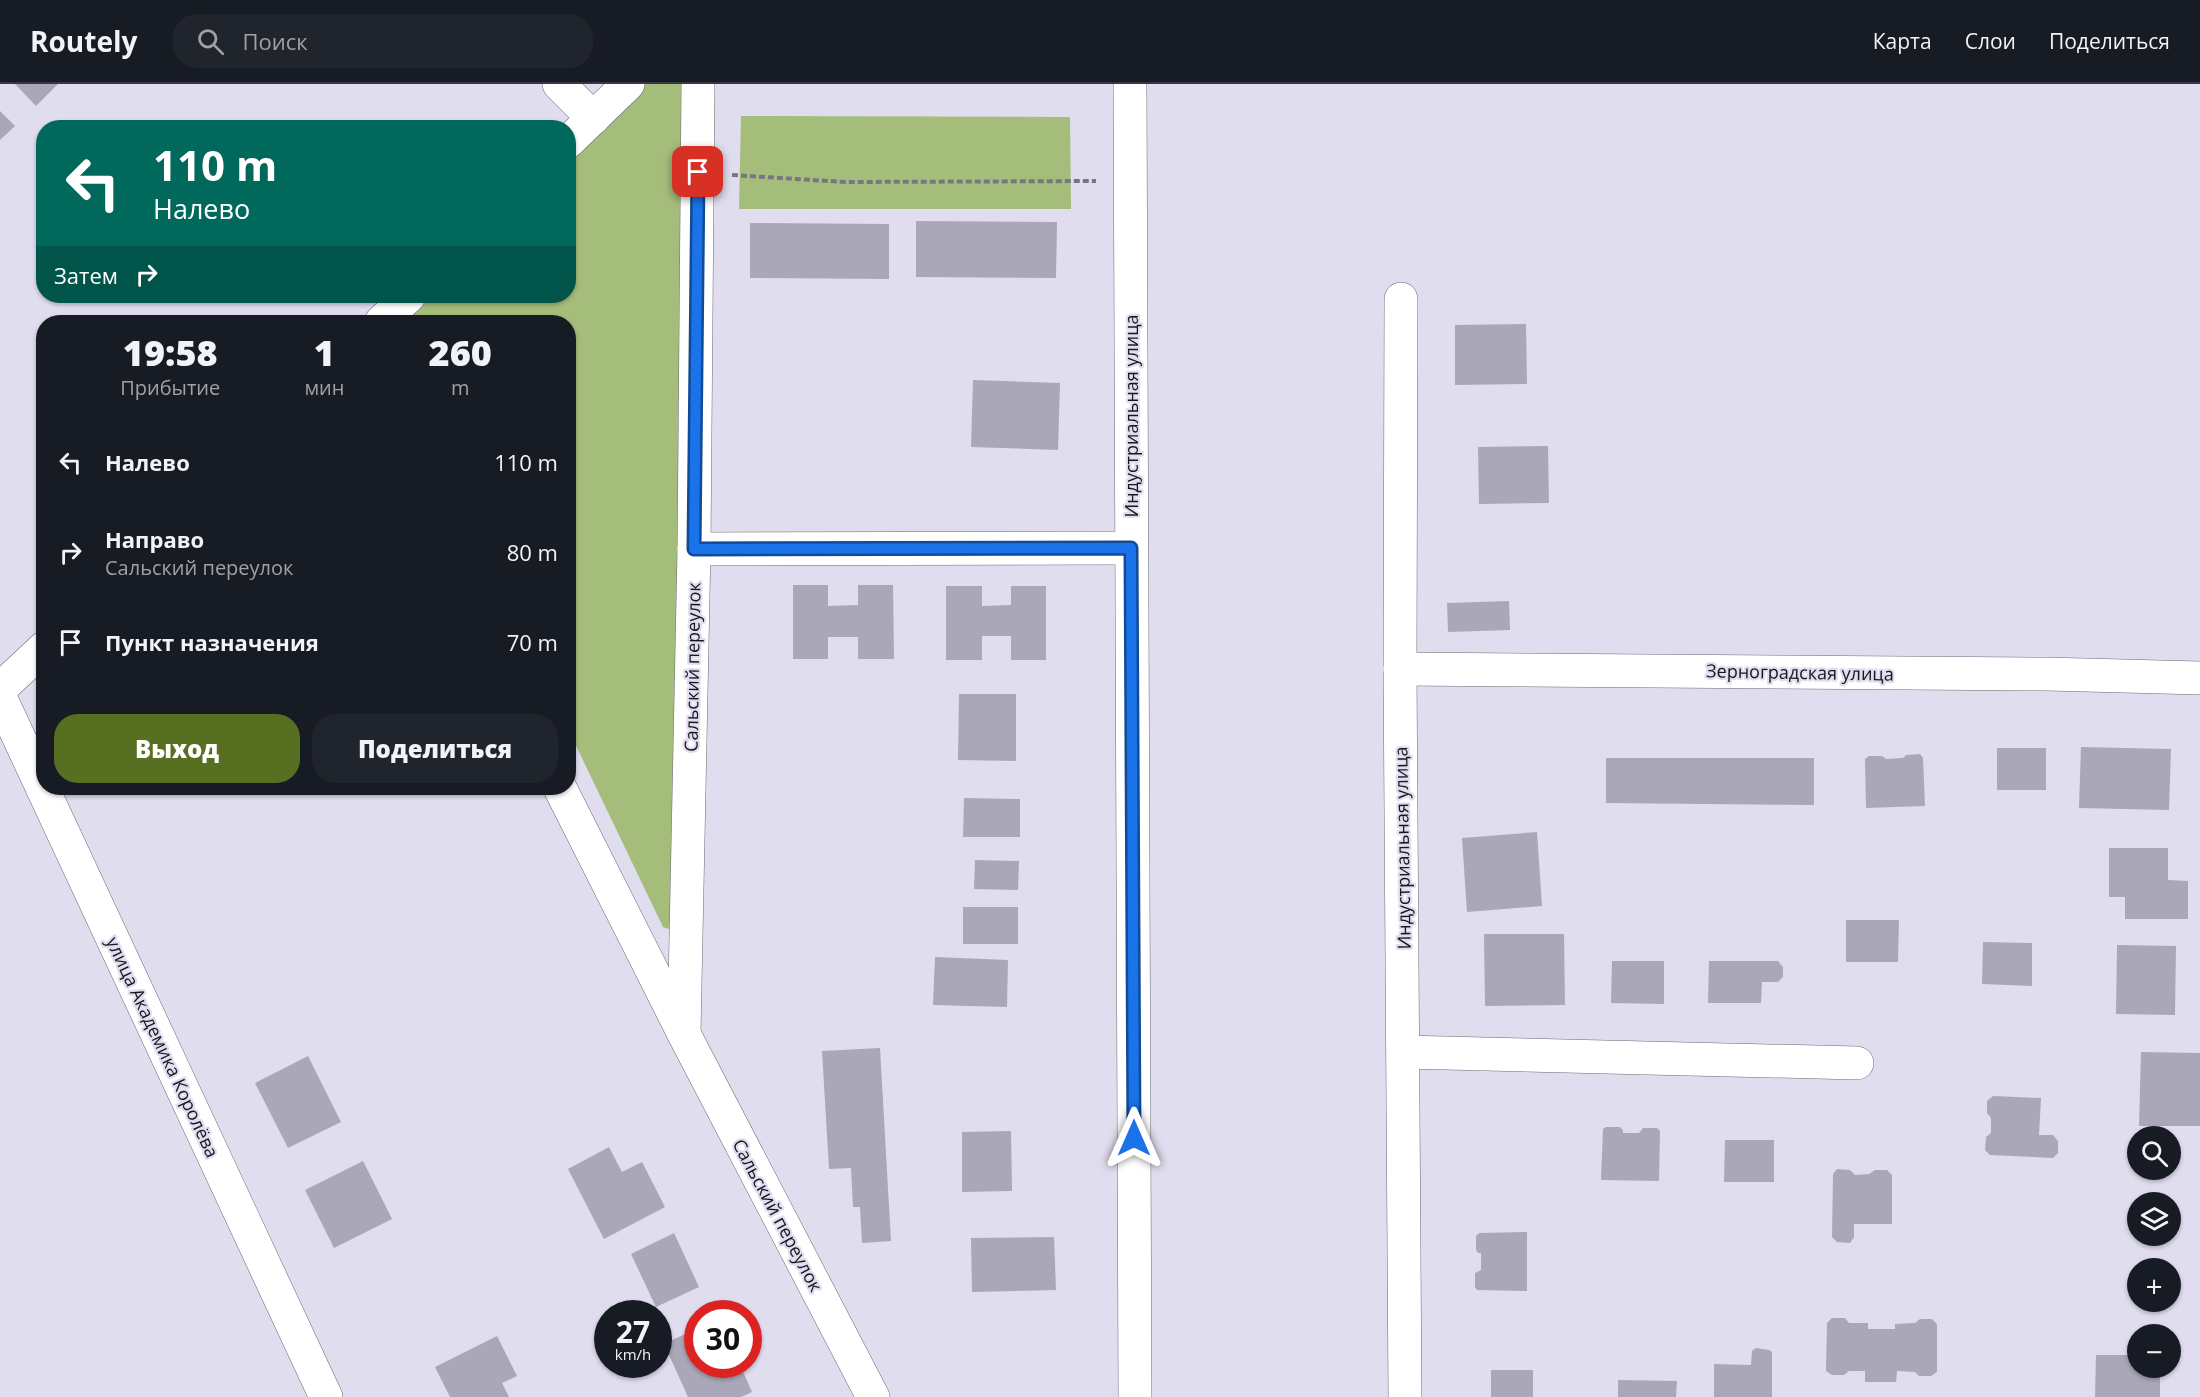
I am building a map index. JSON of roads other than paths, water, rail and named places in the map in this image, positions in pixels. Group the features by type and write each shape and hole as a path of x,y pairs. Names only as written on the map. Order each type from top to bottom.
{"street":[{"path":"560,84 593,118"},
{"path":"576,134 628,84"},
{"name":"Сальский переулок","path":"684,1034 694,549 698,84"},
{"name":"Индустриальная улица","path":"1130,84 1135,1397"},
{"name":"Индустриальная улица","path":"1401,299 1400,669 1405,1397"},
{"path":"389,315 401,303"},
{"path":"694,549 1131,548"},
{"path":"0,690 36,656"},
{"name":"Зерноградская улица","path":"1400,669 2023,674 2200,678"},
{"name":"улица Академика Королёва","path":"0,697 36,774"},
{"name":"улица Академика Королёва","path":"46,795 326,1397"},
{"name":"Сальский переулок","path":"564,795 684,1034 873,1397"},
{"path":"1404,1052 1857,1063"}]}
